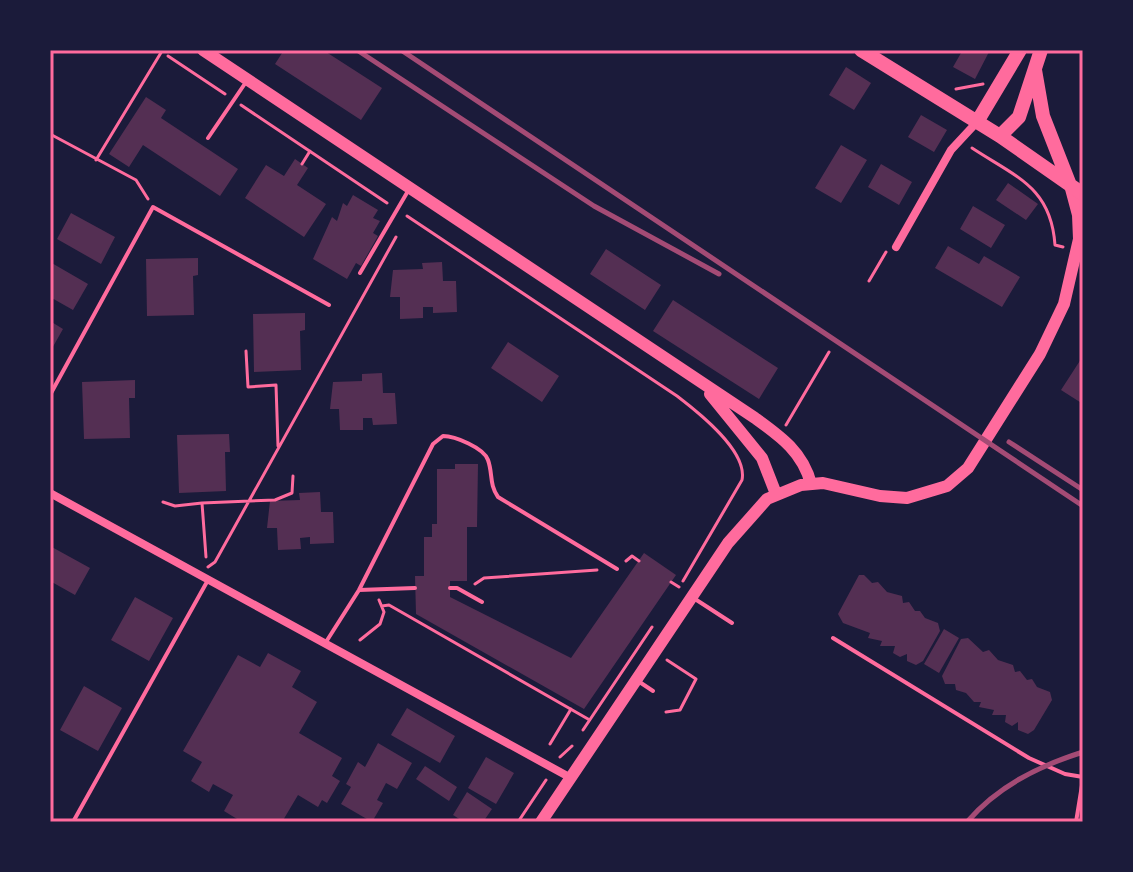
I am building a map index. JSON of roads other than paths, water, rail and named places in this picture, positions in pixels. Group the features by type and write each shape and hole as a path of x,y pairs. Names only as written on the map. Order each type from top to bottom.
{"main road":[{"path":"203,50 787,442 804,464 811,484"},
{"path":"861,50 1000,136 1083,194"},
{"path":"977,122 1020,50"},
{"path":"1000,136 1019,117 1041,50"},
{"path":"1035,70 1043,116 1070,185 1079,227 1075,269"},
{"path":"541,822 740,526 776,494 811,484 907,498 933,492 959,478 1040,354 1083,254"},
{"path":"702,386 755,448 776,494"}],"street":[{"path":"896,247 960,140 977,122"},
{"path":"50,493 571,778"}],"lane":[{"path":"208,138 247,80"},
{"path":"360,273 409,189"},
{"path":"50,395 153,207 329,305"},
{"path":"326,642 359,590 433,444 443,436 484,453 489,460 491,487 498,497 617,569"},
{"path":"75,822 208,580"},
{"path":"359,590 415,588"},
{"path":"450,588 464,591 482,602"},
{"path":"693,598 732,623"},
{"path":"833,638 1029,758 1065,774 1083,778 1076,822"},
{"path":"638,681 653,691"}],"railway":[{"path":"357,50 594,206 719,274"},
{"path":"401,50 1083,506"},
{"path":"1009,442 1083,490"},
{"path":"967,822 992,798 1020,779 1083,752"}]}
